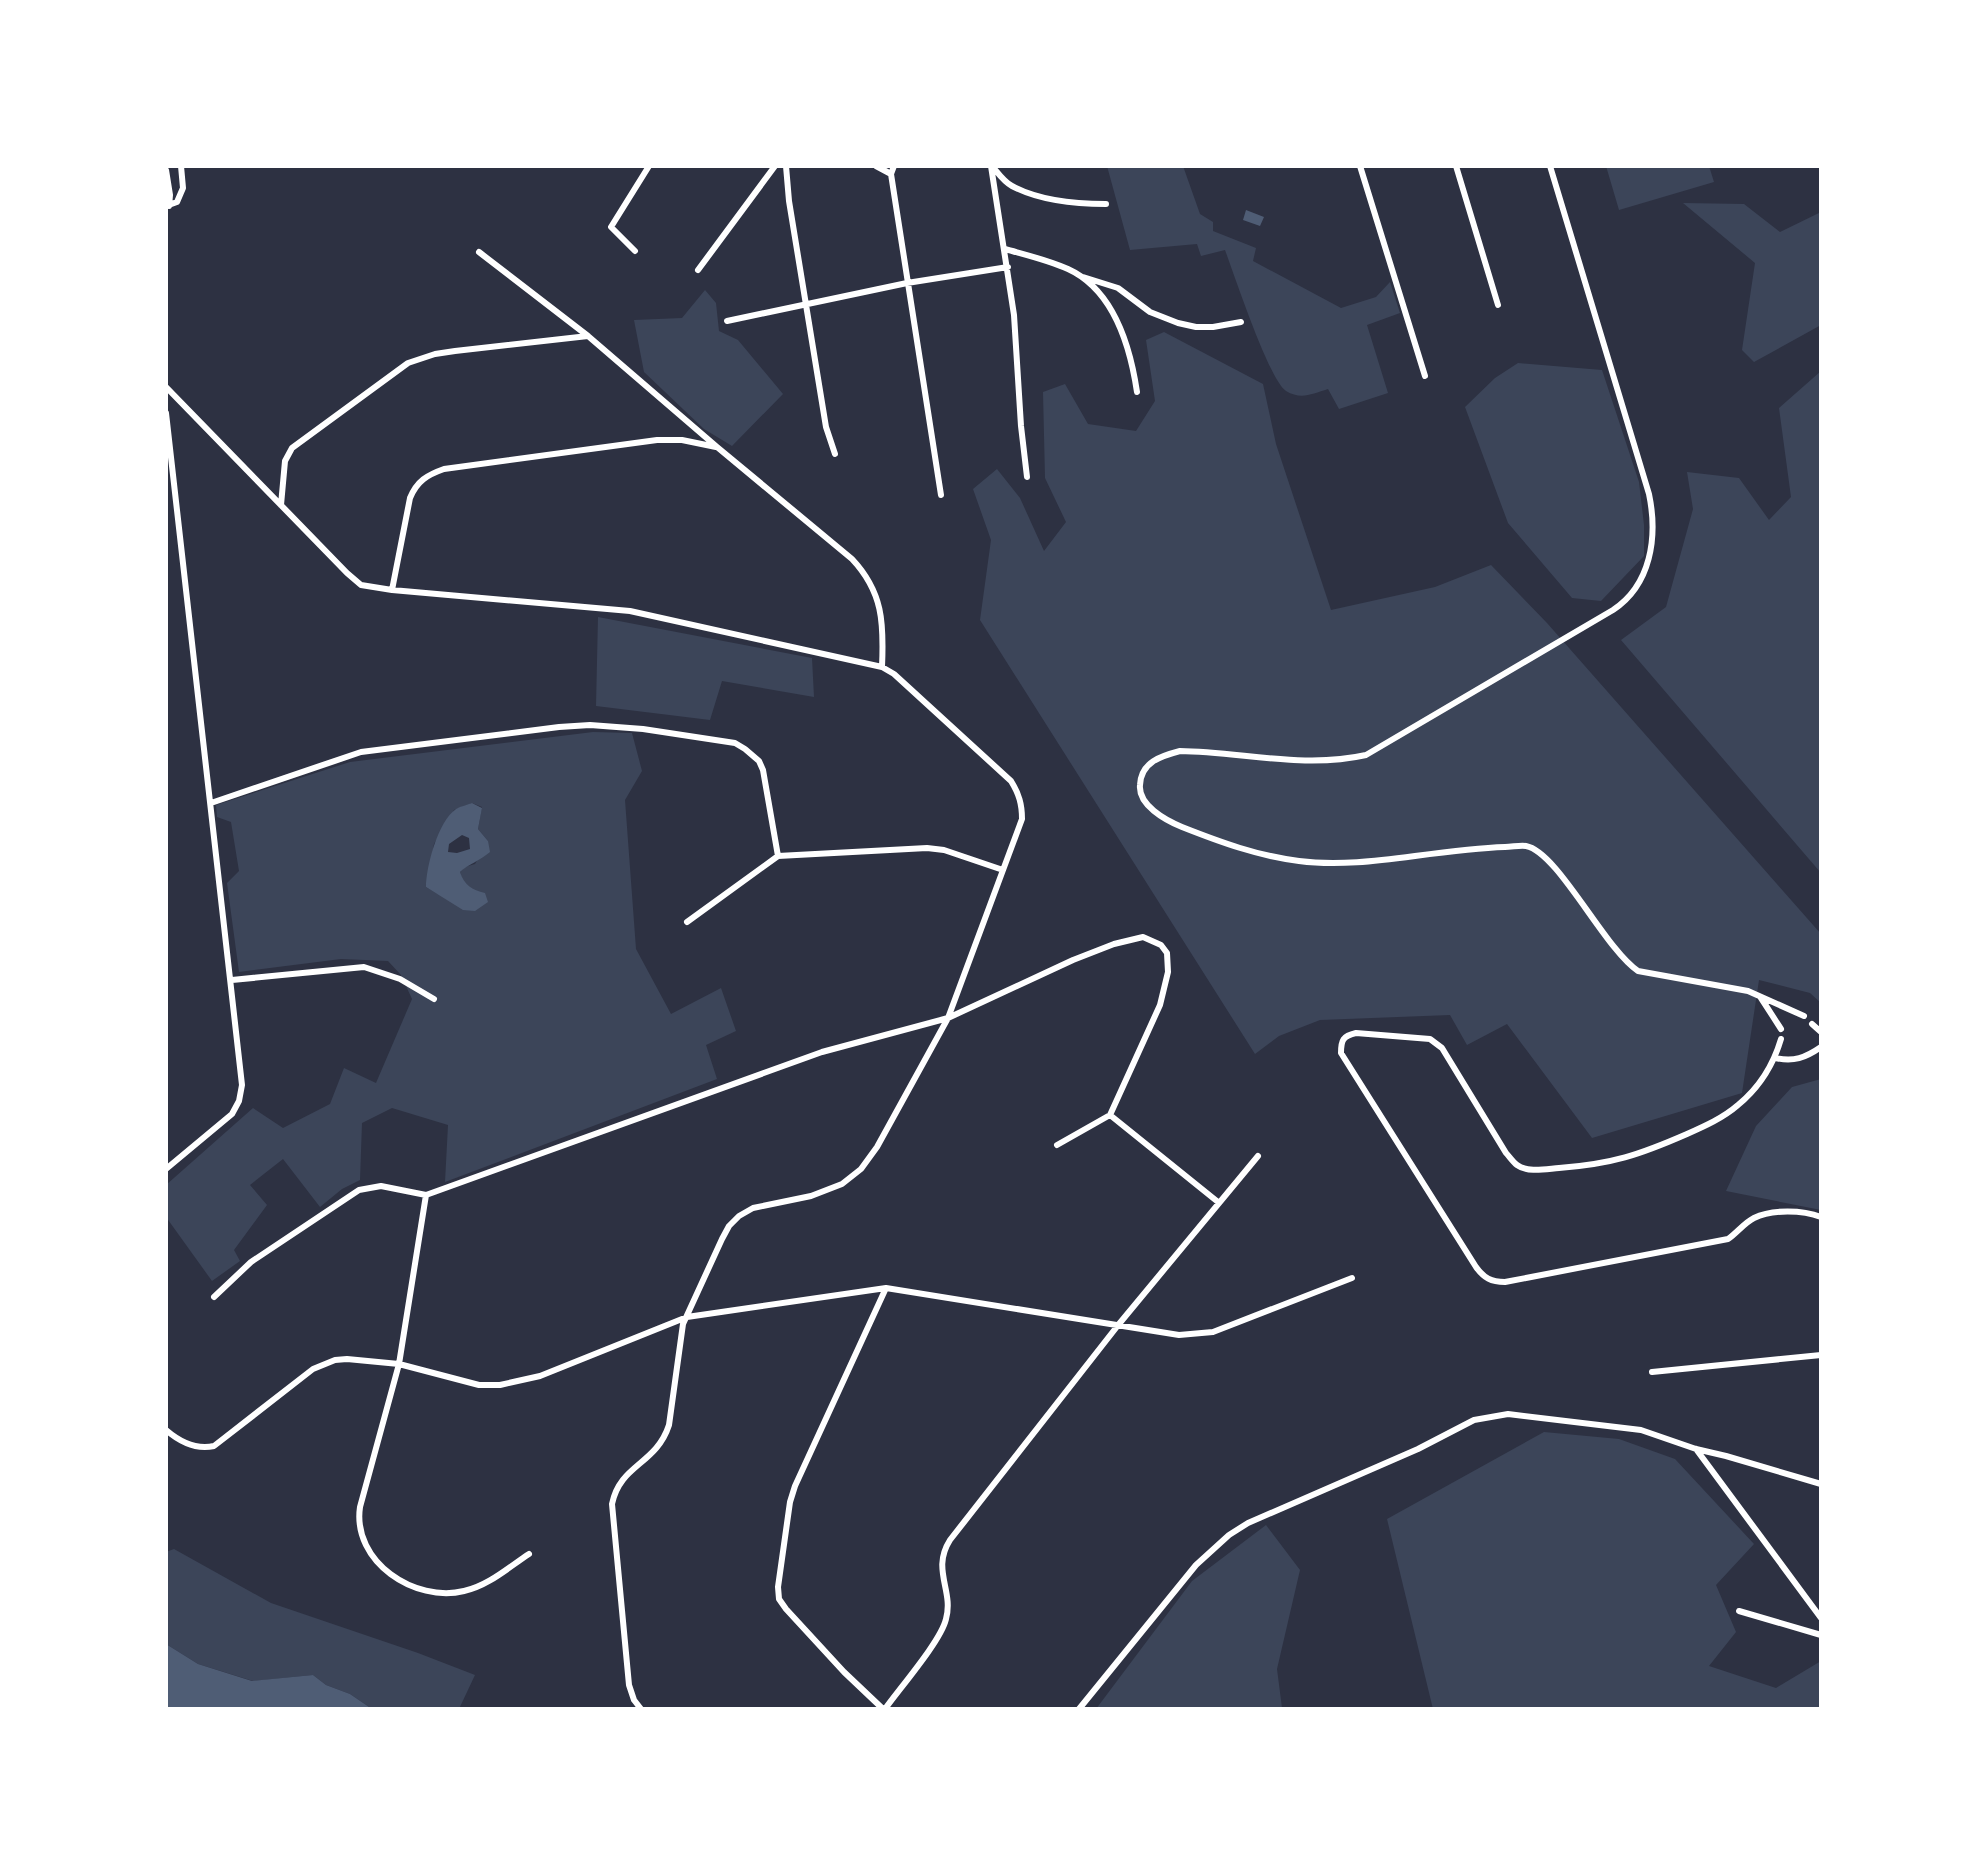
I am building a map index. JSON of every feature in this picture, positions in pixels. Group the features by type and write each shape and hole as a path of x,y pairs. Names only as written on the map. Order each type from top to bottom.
{"street":[{"path":"635,251 611,227 649,166"},
{"path":"698,270 775,166"},
{"path":"786,166 789,201 826,426 835,454"},
{"path":"876,166 892,170 941,495"},
{"path":"992,166 1006,181 1026,191 1070,202 1106,204"},
{"path":"992,166 1014,315 1027,477"},
{"path":"1360,166 1425,376"},
{"path":"1456,166 1498,305"},
{"path":"1550,166 1649,494 1652,531 1648,561 1640,584 1629,598 1613,610 1366,755 1342,761 1299,762 1180,751 1162,756 1146,765 1140,778 1139,793 1147,805 1168,821 1249,851 1299,861 1343,863 1487,847 1527,846 1540,852 1554,867 1612,946 1626,963 1638,971 1748,991 1804,1016"},
{"path":"181,169 181,198 168,206 170,195 167,171 181,169"},
{"path":"1005,249 1059,265 1082,277 1118,288 1150,312 1178,323 1204,327 1241,322"},
{"path":"479,252 588,336 717,447 835,543 861,568 875,593 882,615 882,667"},
{"path":"727,321 907,283 1008,267"},
{"path":"1082,277 1098,291 1114,314 1131,362 1137,391"},
{"path":"281,505 285,461 292,448 408,363 455,351 588,336"},
{"path":"166,387 361,585 630,611 882,667 894,674 1011,782 1018,792 1022,805 1021,819 948,1017 877,1147 861,1169 842,1184 811,1196 753,1208 739,1216 722,1239 687,1317 681,1337 669,1425 664,1439 649,1458 619,1483 612,1504 629,1685 640,1709"},
{"path":"166,413 242,1070 239,1101 232,1114 166,1169"},
{"path":"392,590 410,498 414,488 430,474 444,469 634,442 682,440 717,447"},
{"path":"211,803 361,752 559,727 590,725 643,729 736,743 755,756 763,770 778,856"},
{"path":"687,922 778,856 927,848 944,850 1003,870"},
{"path":"214,1297 251,1262 359,1191 381,1186 426,1195 822,1052 948,1017 1114,944 1143,937 1152,940 1161,945 1169,961 1160,1005 1110,1115 1057,1145"},
{"path":"232,980 364,967 400,979 434,999"},
{"path":"1761,998 1782,1029"},
{"path":"1812,1024 1821,1032"},
{"path":"1781,1039 1775,1058 1755,1089 1737,1106 1712,1122 1621,1160 1538,1170 1517,1165 1506,1153 1442,1048 1430,1039 1356,1032 1346,1035 1341,1042 1340,1053 1482,1276 1494,1282 1728,1239 1755,1218 1763,1216 1800,1212 1821,1217"},
{"path":"1775,1058 1788,1061 1800,1059 1821,1046"},
{"path":"1110,1115 1218,1202"},
{"path":"886,1288 795,1486 790,1502 778,1587 779,1600 786,1609 844,1672 884,1709 936,1639 946,1619 941,1569 943,1551 1119,1324 1258,1156"},
{"path":"426,1195 399,1364 358,1520 364,1541 382,1566 412,1588 447,1594 478,1586 529,1554"},
{"path":"166,1430 195,1447 215,1446 313,1369 325,1363 347,1359 399,1364 479,1385 516,1383 540,1376 687,1317 886,1288 1179,1335 1199,1335 1227,1327 1352,1278"},
{"path":"1652,1372 1821,1355"},
{"path":"1079,1709 1196,1565 1229,1535 1248,1523 1418,1449 1474,1420 1508,1414 1641,1430 1696,1450 1821,1484"},
{"path":"1696,1450 1821,1618"},
{"path":"1739,1611 1821,1635"}],"shaded area":[{"path":"1107,166 1183,166 1200,214 1213,222 1213,231 1256,248 1253,261 1341,308 1376,297 1390,282 1400,313 1367,325 1388,393 1339,409 1328,389 1302,396 1286,391 1279,383 1262,348 1225,250 1201,256 1197,244 1130,250"},
{"path":"1606,166 1709,166 1714,182 1619,210"},
{"path":"1683,203 1744,204 1780,232 1821,212 1821,325 1754,362 1742,350 1755,263"},
{"path":"1246,210 1264,217 1260,226 1243,220"},
{"path":"705,290 716,303 719,331 738,340 783,394 732,446 704,429 644,372 634,320 682,318"},
{"path":"1164,332 1263,384 1276,444 1331,610 1435,587 1491,565 1547,623 1821,934 1821,1003 1810,993 1759,980 1742,1093 1592,1138 1507,1024 1467,1045 1450,1015 1320,1020 1279,1036 1255,1054 980,620 991,540 973,489 997,469 1020,498 1044,551 1066,522 1045,478 1043,392 1065,384 1088,424 1136,431 1155,401 1146,340"},
{"path":"1518,363 1602,370 1639,482 1644,556 1601,601 1572,598 1508,523 1465,407 1495,378"},
{"path":"1821,371 1821,873 1621,640 1666,607 1693,509 1687,472 1739,478 1769,520 1791,497 1779,408"},
{"path":"598,617 812,658 814,697 722,681 710,720 596,706"},
{"path":"593,732 632,733 642,771 625,800 636,949 671,1014 721,988 736,1031 706,1045 717,1079 445,1182 448,1125 392,1108 362,1123 360,1180 342,1189 320,1207 283,1159 250,1185 267,1205 234,1250 240,1261 212,1281 166,1217 166,1185 253,1108 283,1128 330,1104 344,1068 376,1083 412,999 401,975 388,961 341,959 239,972 227,883 239,871 231,822 217,817 216,805 350,762","holes":["472,803 482,807 478,829 488,841 475,864 460,872 462,880 473,891 438,894 426,887 434,844 454,810"]},
{"path":"472,803 482,808 478,829 488,841 490,852 460,872 469,886 485,893 488,902 475,911 463,910 426,887 431,857 444,823 456,809","holes":["462,835 469,838 470,849 457,853 448,852 449,844"]},
{"path":"1821,1079 1821,1210 1726,1191 1756,1126 1792,1087"},
{"path":"1544,1432 1619,1439 1675,1459 1754,1544 1716,1585 1736,1632 1709,1666 1776,1688 1821,1661 1821,1709 1433,1709 1387,1519"},
{"path":"1266,1525 1300,1570 1277,1669 1282,1708 1096,1709 1192,1581"},
{"path":"174,1549 271,1603 475,1675 459,1709 372,1709 350,1694 326,1685 313,1675 253,1681 198,1664 166,1644 166,1552"},
{"path":"166,1644 198,1664 252,1681 313,1675 326,1685 350,1694 372,1709 166,1709"}]}
